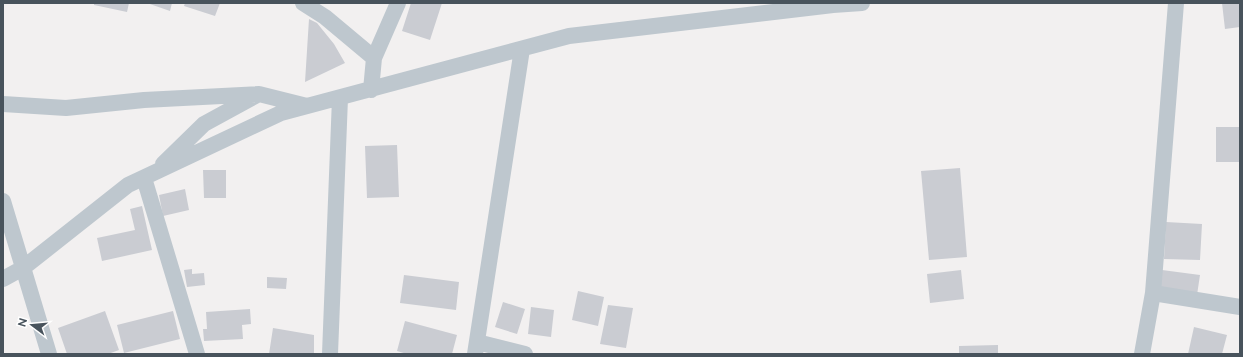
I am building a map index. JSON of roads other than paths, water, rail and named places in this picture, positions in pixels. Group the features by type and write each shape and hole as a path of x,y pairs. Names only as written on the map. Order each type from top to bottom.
{"street":[{"path":"303,3 325,17 374,58"},
{"path":"371,90 374,58 398,3"},
{"path":"3,279 23,268 128,185 281,114 570,36 746,9 862,3"},
{"path":"1142,354 1153,293 1176,3"},
{"path":"522,49 476,348 525,354"},
{"path":"3,104 66,108 144,100 259,94 308,106"},
{"path":"149,175 204,124 259,94"},
{"path":"330,354 340,98"},
{"path":"149,175 197,354"},
{"path":"3,201 49,354"},
{"path":"1153,293 1240,307"}]}
